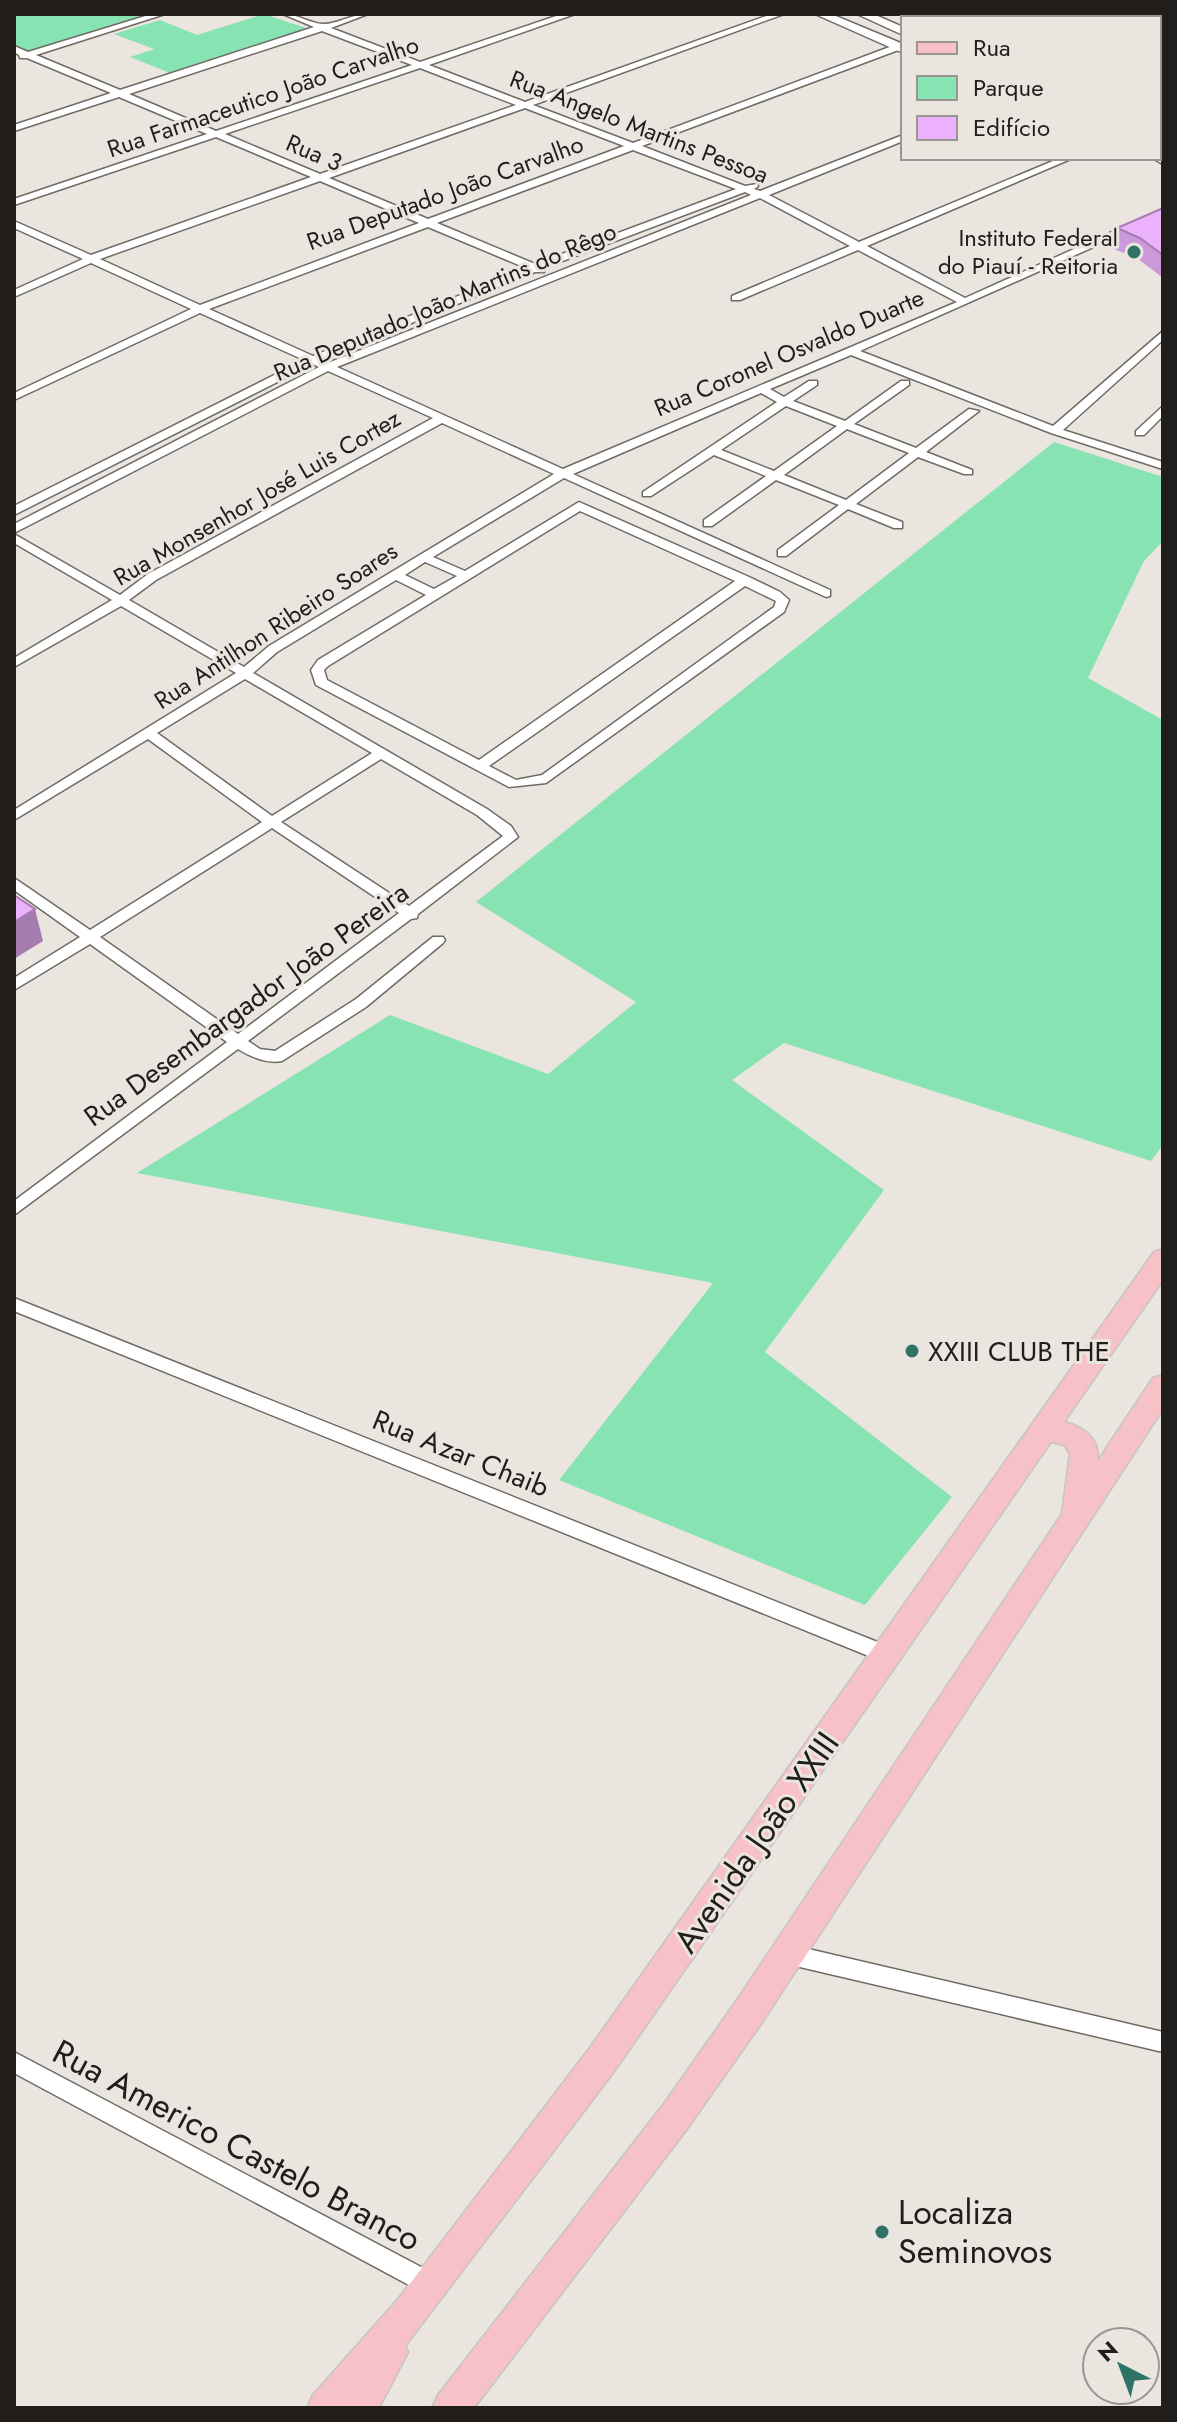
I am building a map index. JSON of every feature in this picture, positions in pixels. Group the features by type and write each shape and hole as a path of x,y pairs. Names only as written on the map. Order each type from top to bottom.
{"main road":[{"name":"Avenida João XXIII","path":"326,2408 421,2298 601,2061 1163,1259"},
{"path":"451,2408 675,2117 787,1954 1163,1386"},
{"path":"1045,1429 1073,1436 1085,1450 1074,1518"},
{"path":"359,2408 421,2298"}],"street":[{"path":"14,58 161,14"},
{"name":"Rua Angelo Martins Pessoa","path":"287,14 761,195 965,302"},
{"path":"14,128 364,14"},
{"name":"Rua Farmaceutico João Carvalho","path":"14,202 571,14"},
{"path":"14,294 91,259 780,14"},
{"path":"821,14 901,48"},
{"path":"863,14 901,30"},
{"name":"Rua Deputado João Carvalho","path":"14,397 199,309 901,48"},
{"name":"Rua 3","path":"14,49 114,94 321,177 424,224 554,276"},
{"name":"Rua Deputado João Martins do Rêgo","path":"14,511 312,360 535,268 901,128"},
{"name":"Rua Deputado João Martins do Rêgo","path":"14,529 327,367 901,139"},
{"path":"736,298 1063,160"},
{"name":"Rua Coronel Osvaldo Duarte","path":"562,474 965,302 1163,212"},
{"path":"14,224 826,593"},
{"path":"1055,431 1163,334"},
{"path":"851,351 1055,431 1163,466"},
{"path":"647,494 813,383"},
{"path":"708,523 905,383"},
{"path":"762,389 783,401 968,472"},
{"path":"1140,433 1163,409"},
{"path":"782,553 973,411"},
{"name":"Rua Monsenhor José Luis Cortez","path":"14,663 120,600 152,577 440,419"},
{"path":"712,450 898,525"},
{"name":"Rua Antilhon Ribeiro Soares","path":"14,816 245,673 273,649 562,474"},
{"path":"579,506 745,580 783,600 780,609 546,779 514,784 321,682 317,670 579,506"},
{"path":"14,538 381,753 14,985"},
{"path":"425,558 465,575"},
{"path":"396,575 434,594"},
{"path":"480,766 745,580"},
{"path":"149,733 270,821 412,915"},
{"name":"Rua Desembargador João Pereira","path":"14,1209 510,842 510,833 497,822 381,753"},
{"path":"17,891 90,937 240,1043 256,1053 277,1057 329,1026 415,962 438,940"},
{"name":"Rua Azar Chaib","path":"14,1304 888,1655"},
{"path":"787,1954 1163,2042"},
{"name":"Rua Americo Castelo Branco","path":"14,2062 421,2298"}],"green space":[{"path":"14,14 153,14 26,53 14,47"},
{"path":"264,14 309,29 170,73 130,57 154,49 114,34 160,20 197,35"},
{"path":"1054,442 1163,477 1163,541 1144,561 1088,678 1163,720 1163,1145 1151,1161 784,1043 732,1080 884,1190 765,1352 952,1497 865,1605 559,1480 713,1283 137,1173 390,1015 548,1074 636,1002 476,902"}],"building":[{"path":"1163,208 1163,255 1140,238 1117,228"},
{"path":"14,895 35,909 14,922"}],"place":[{"name":"Instituto Federal do Piauí - Reitoria","path":"1134,252"},
{"name":"XXIII CLUB THE","path":"912,1351"},
{"name":"Localiza Seminovos","path":"882,2232"}]}
